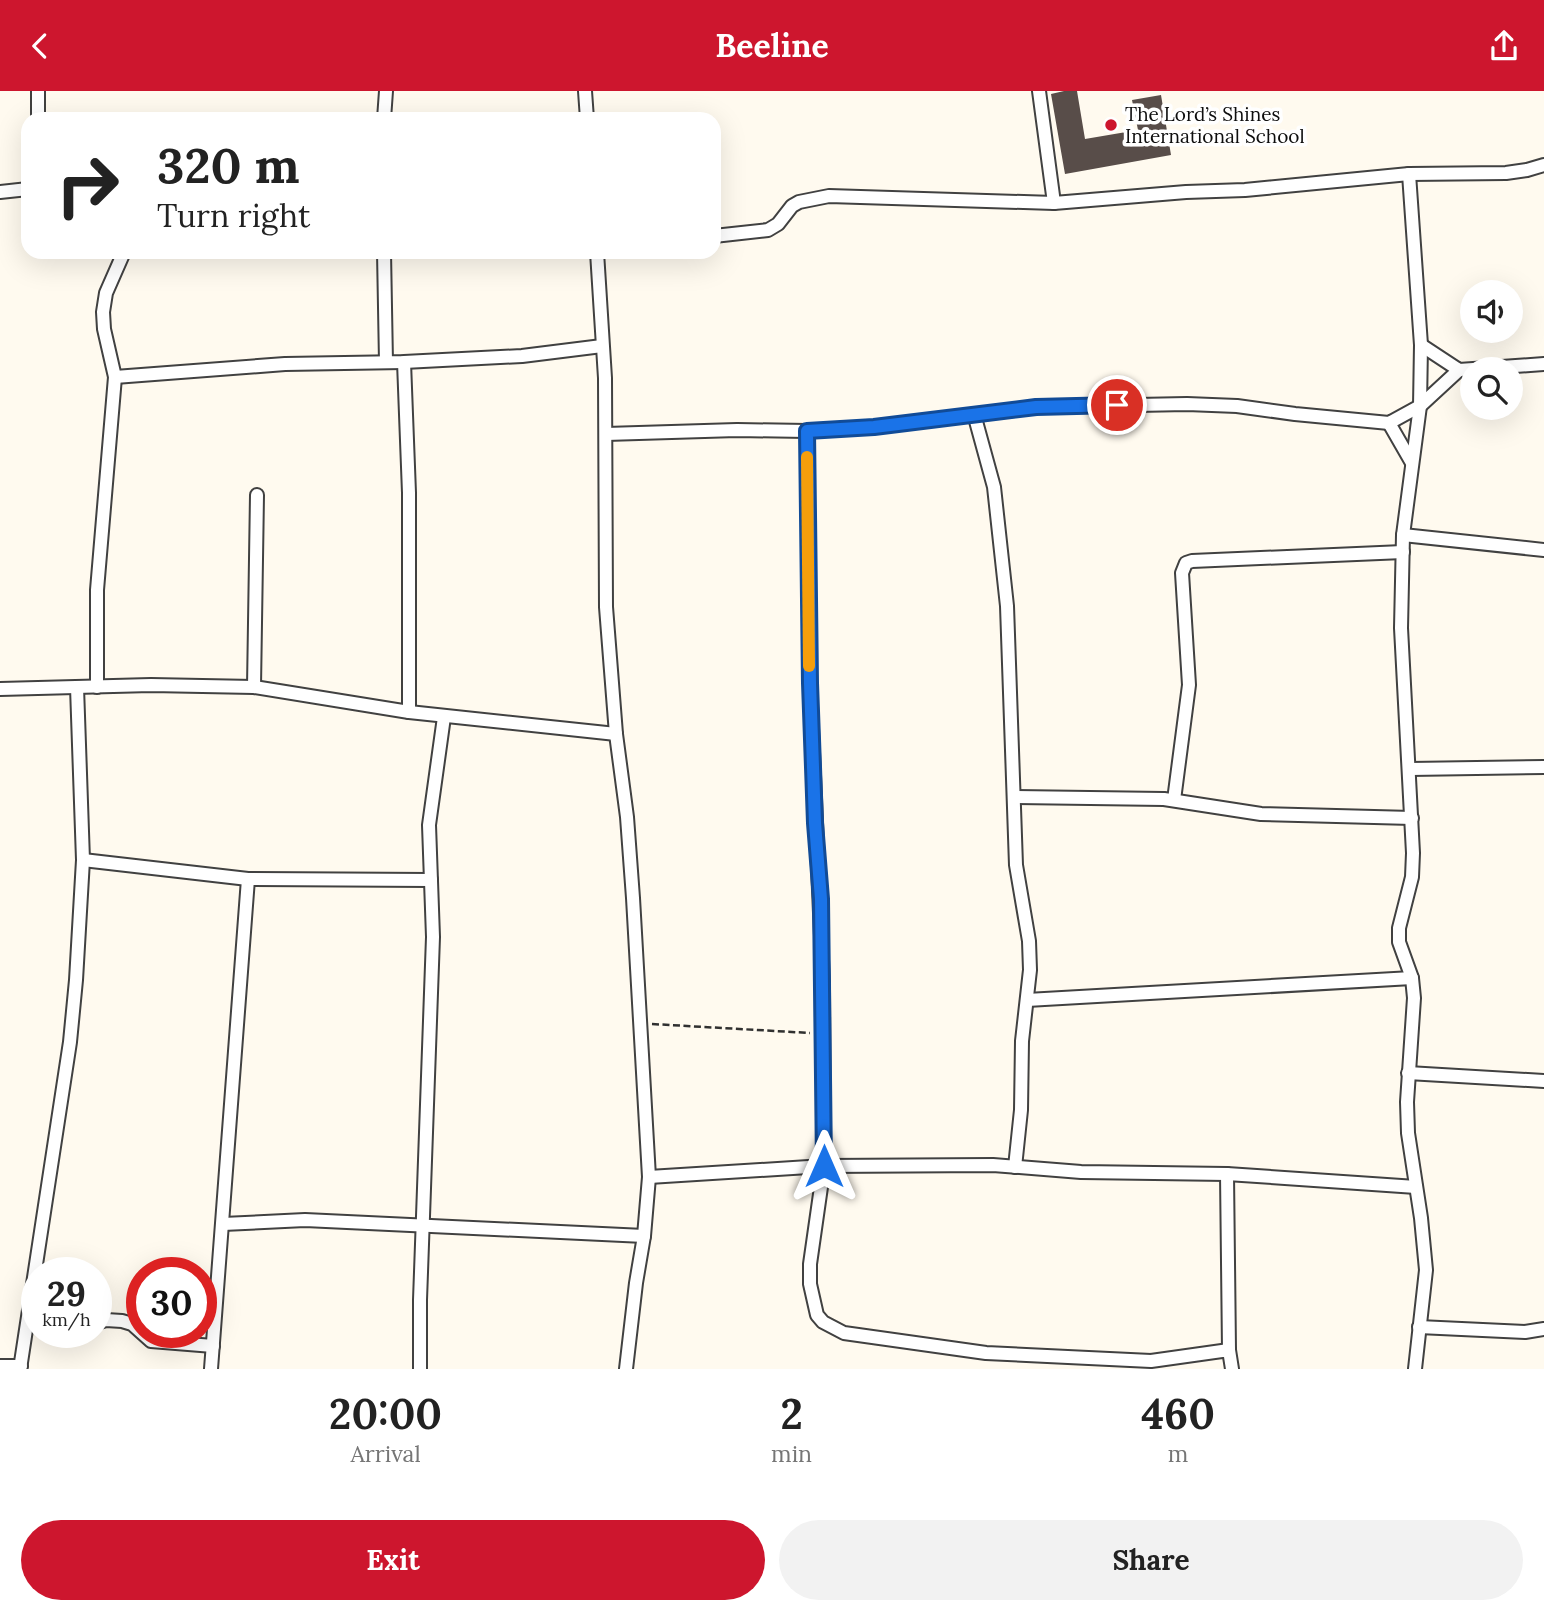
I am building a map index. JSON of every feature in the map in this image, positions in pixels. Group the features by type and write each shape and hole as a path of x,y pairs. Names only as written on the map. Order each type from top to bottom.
{"street":[{"path":"38,91 38,112"},
{"path":"384,112 386,91"},
{"path":"584,91 586,112"},
{"path":"1039,91 1054,204"},
{"path":"721,235 768,230 778,225 792,206 820,197 1054,204 1409,174 1506,173 1544,165"},
{"path":"1409,174 1421,345 1420,406 1403,535 1401,628 1410,769 1412,877 1399,928 1399,942 1412,978 1414,997 1408,1073 1408,1133 1426,1270 1415,1369"},
{"path":"0,192 21,190"},
{"path":"97,687 97,590 116,377 104,329 103,312 106,293 121,259"},
{"path":"384,259 386,362"},
{"path":"597,259 606,434 606,607 616,734 628,831 642,1023 649,1177 626,1369"},
{"path":"1421,345 1458,370 1544,364"},
{"path":"116,377 285,364 522,356 602,346"},
{"path":"404,362 409,492 410,712"},
{"path":"606,434 807,431 874,427 1036,407 1187,404 1237,406 1389,423 1420,406 1458,370"},
{"path":"974,414 994,487 1006,594 1016,865 1029,940 1030,970 1022,1041 1021,1110 1015,1167"},
{"path":"1389,423 1412,463"},
{"path":"807,431 810,683 815,823 821,899 824,1034 824,1166 810,1263 810,1285 817,1315 823,1322 844,1333 986,1353 1152,1361 1229,1350"},
{"path":"254,687 257,495"},
{"path":"1403,535 1544,550"},
{"path":"1174,800 1188,699 1182,573 1186,563 1403,552"},
{"path":"0,689 198,684 254,687 444,717 616,734"},
{"path":"41,1257 71,1042 83,860 77,687"},
{"path":"420,1369 433,937 429,825 444,717"},
{"path":"1410,769 1544,767"},
{"path":"1014,797 1174,800 1261,814 1412,818"},
{"path":"83,860 248,879 430,880"},
{"path":"217,1297 248,879"},
{"path":"1027,1000 1412,978"},
{"path":"1408,1073 1544,1081"},
{"path":"649,1177 824,1166 1015,1167 1080,1172 1227,1174 1416,1187"},
{"path":"1227,1174 1229,1350 1232,1369"},
{"path":"223,1224 305,1220 644,1236"},
{"path":"1419,1327 1525,1332 1544,1329"},
{"path":"0,1366 20,1368 25,1348"},
{"path":"211,1369 213,1348"}],"path":[{"path":"642,1023 824,1034"}],"building":[{"name":"The Lord’s Shines International School","path":"1077,91 1085,139 1138,130 1132,100 1161,95 1171,155 1065,174 1051,94"}],"slow traffic":[{"path":"807,457 809,666"}],"place":[{"name":"The Lord’s Shines International School","path":"1111,125"}],"route":[{"path":"824,1166 824,1008 810,683 807,431 874,427 1000,410 1117,405"}]}
